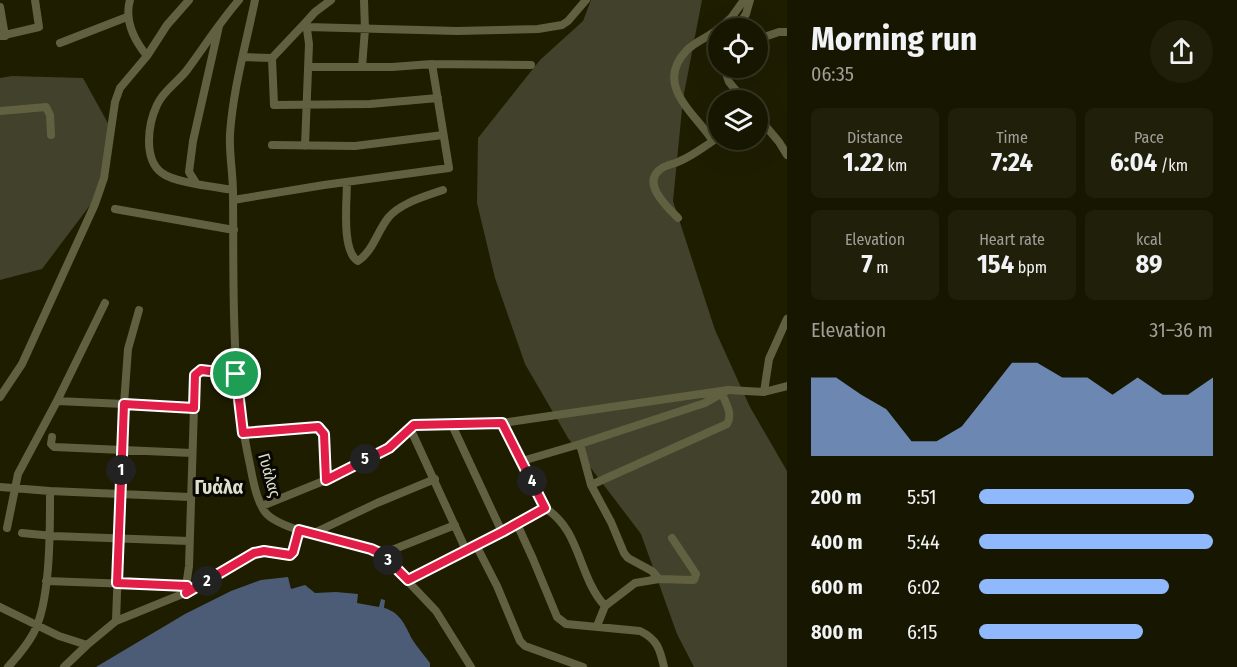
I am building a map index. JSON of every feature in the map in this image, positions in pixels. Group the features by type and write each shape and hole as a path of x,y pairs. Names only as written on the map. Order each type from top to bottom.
{"street":[{"path":"130,0 127,17 137,42 147,56"},
{"path":"0,397 22,364 95,204 104,178 114,102 120,88 147,56 167,25 189,0"},
{"path":"233,190 175,179 164,174 154,166 149,145 153,116 161,98 185,72 239,0"},
{"name":"Γυάλας","path":"255,0 230,133 236,374 243,433 255,488 262,506 272,518 299,530 382,554 436,611 471,667"},
{"path":"243,57 272,58 306,25 315,12 331,0"},
{"path":"362,67 365,30 364,0"},
{"path":"306,25 365,30 538,29 562,25 586,0"},
{"path":"731,18 744,0"},
{"path":"743,18 750,0"},
{"path":"0,7 2,36 39,27 38,1"},
{"path":"60,43 127,17"},
{"path":"196,183 189,172 193,141 220,23"},
{"path":"305,146 309,67 306,25"},
{"path":"768,36 787,32"},
{"path":"678,218 657,194 652,182 654,175 663,167 679,161 713,141 687,111 675,84 674,75 679,60 688,48 708,36"},
{"path":"272,58 274,105 370,104 438,98"},
{"path":"309,67 432,64 531,65"},
{"path":"233,200 449,168 432,64"},
{"path":"0,111 46,106 50,115 51,135"},
{"path":"768,129 787,155"},
{"path":"272,145 354,146 443,135"},
{"path":"347,182 347,238 351,253 358,261 366,256 389,216 416,200 443,189"},
{"path":"115,209 234,230"},
{"path":"8,528 18,474 105,303"},
{"path":"116,621 128,349 139,310"},
{"path":"764,392 769,359 787,319"},
{"path":"186,590 195,375 201,370 236,374"},
{"path":"262,506 326,480 389,448 410,428 420,424 502,423 725,392 764,392 787,386"},
{"path":"522,461 643,425 705,402 725,392"},
{"path":"591,485 727,424 730,414 725,392"},
{"path":"57,401 194,408"},
{"path":"502,423 545,508 558,518 573,539 593,586 605,606"},
{"path":"452,425 502,532"},
{"path":"243,433 318,427 324,434 326,480"},
{"path":"410,428 466,550"},
{"path":"52,437 51,444 54,447 192,453"},
{"path":"580,444 591,485 628,558 652,571 658,579"},
{"path":"314,533 435,479"},
{"path":"0,487 190,497"},
{"path":"8,667 37,626 46,580 50,536 50,491"},
{"path":"408,580 545,508"},
{"path":"517,524 557,618 566,624 597,626 639,632 650,636 660,649 664,667"},
{"path":"382,554 455,525"},
{"path":"64,667 116,621 186,590 254,553 264,551 290,555 293,552 299,530"},
{"path":"22,533 189,541"},
{"path":"597,626 605,606 636,584 658,579 691,581 696,578 696,574 672,538"},
{"path":"476,545 497,586 520,641 525,646 583,667"},
{"path":"46,580 117,583 186,590"},
{"path":"0,607 59,636 87,645"}],"green space":[{"path":"591,0 702,0 683,99 673,201 715,330 750,407 787,471 787,667 694,667 677,634 641,534 568,438 525,364 495,278 477,203 478,138 540,60 583,21"},
{"path":"12,76 83,78 110,127 97,196 42,269 0,280 0,78"}],"water":[{"path":"288,577 291,589 305,585 315,593 358,594 357,603 379,607 381,599 385,600 384,608 390,610 401,620 430,663 430,667 96,667 185,614 231,591 261,580"}],"district":[{"name":"Γυάλα","path":"219,487"}],"route":[{"path":"201,370 236,374 243,433 318,427 324,434 326,480 389,448 414,425 502,423 545,508 408,580 382,554 299,530 293,552 290,555 284,556 264,551 254,553 186,593 187,586 117,583 124,404 194,408 197,372 201,370"}]}
